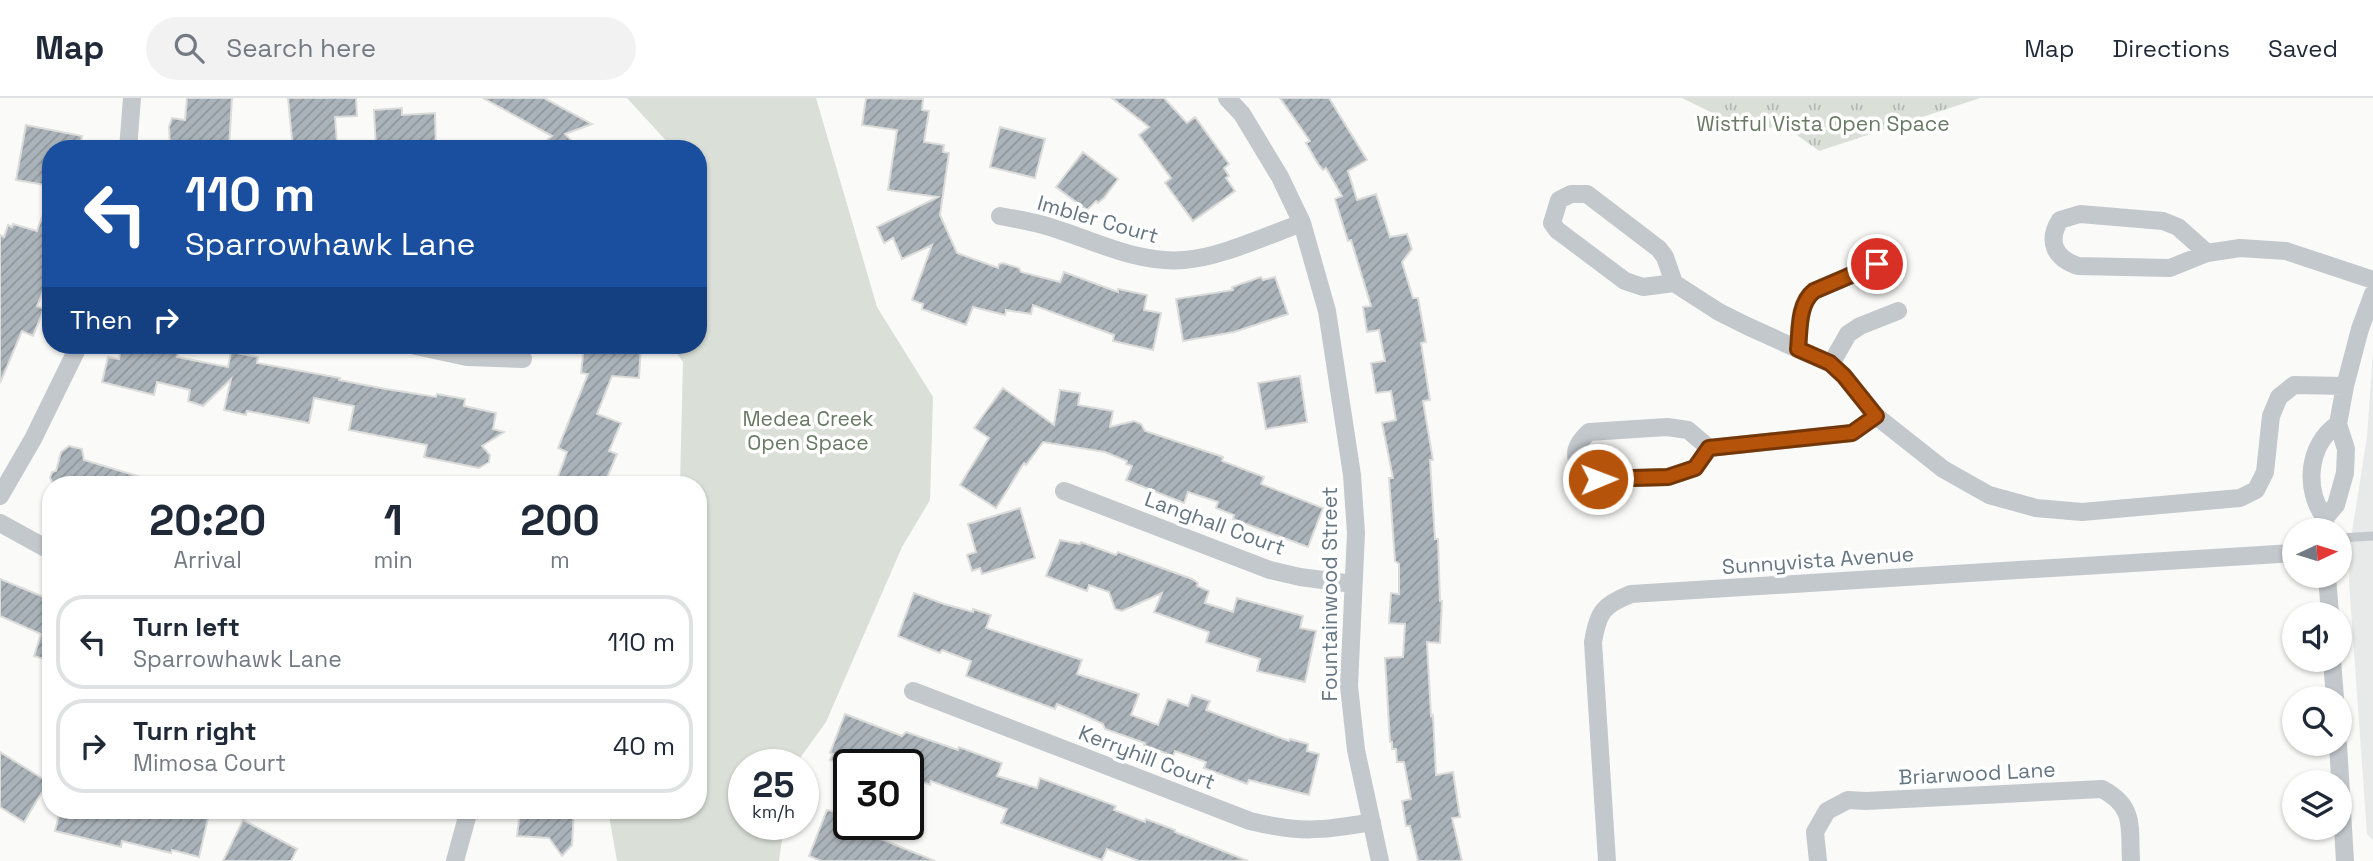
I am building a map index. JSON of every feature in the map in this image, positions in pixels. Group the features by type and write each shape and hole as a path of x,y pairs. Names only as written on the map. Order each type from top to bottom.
{"street":[{"path":"129,140 132,98"},
{"name":"Fountainwood Street","path":"1227,98 1242,114 1303,223 1327,311 1352,474 1356,533 1349,686 1356,750 1380,861"},
{"path":"1674,283 1643,287 1625,281 1557,230 1552,223 1559,200 1571,194 1587,194 1659,249 1665,257 1674,283 1719,312 1830,363 1876,416 1943,469 1989,495 2036,508 2082,512 2241,498 2256,490 2265,472 2271,416 2279,397 2294,385 2345,387"},
{"path":"2207,253 2178,227 2163,221 2080,214 2060,220 2053,232 2054,247 2064,261 2078,265 2171,268 2207,253 2240,248 2286,251 2373,280"},
{"name":"Imbler Court","path":"1000,216 1042,224 1133,256 1161,261 1208,256 1303,223"},
{"path":"1798,349 1803,306 1807,296 1877,264"},
{"path":"2328,518 2336,505 2345,473 2346,449 2338,424 2345,387 2360,329 2373,295"},
{"path":"1830,363 1848,334 1860,326 1898,311"},
{"path":"0,496 33,439 75,354"},
{"path":"453,354 523,359"},
{"path":"1709,448 1695,468 1668,477 1598,479 1580,471 1574,456 1577,443 1589,432 1667,427 1688,430 1709,448 1852,433 1876,416"},
{"path":"2322,518 2310,484 2313,466 2321,442 2338,424"},
{"name":"Langhall Court","path":"1064,491 1270,570 1353,584"},
{"path":"0,523 42,546"},
{"name":"Sunnyvista Avenue","path":"1608,861 1593,642 1597,619 1610,602 1631,594 2282,554"},
{"name":"Kerryhill Court","path":"913,691 1250,821 1285,830 1308,831 1372,822"},
{"path":"2338,756 2345,861"},
{"name":"Briarwood Lane","path":"1818,861 1815,832 1827,811 1848,800 2102,789 2119,798 2128,813 2132,861"},
{"path":"454,861 466,819"}],"lane":[{"path":"2352,538 2373,537"}],"shaded area":[{"path":"2373,351 2373,840 2367,834 2349,588 2352,588 2352,531 2367,437"}],"green space":[{"name":"Medea Creek Open Space","path":"627,98 816,98 877,307 933,397 930,500 902,547 826,722 807,749 728,749 728,840 782,840 779,861 617,861 610,819 707,819 707,476 680,476 683,362 677,354 707,354 707,140 665,140"},
{"name":"Wistful Vista Open Space","path":"1682,98 1980,98 1819,151 1786,127 1745,129"}],"building":[{"path":"187,98 232,98 230,140 170,140 172,118 185,120"},
{"path":"288,98 356,98 357,116 335,117 337,140 292,140"},
{"path":"483,98 544,98 592,124 565,134 571,140 547,140 552,136"},
{"path":"866,98 923,99 922,110 929,111 924,142 944,145 943,152 949,153 940,215 957,253 998,268 999,264 1003,263 1019,268 1021,272 1060,282 1064,272 1118,292 1118,289 1147,295 1144,310 1161,313 1153,350 1113,341 1114,335 1033,305 1031,314 1006,310 1005,315 973,307 966,325 922,309 923,304 912,300 932,245 902,259 893,238 884,243 877,227 938,197 888,190 897,130 862,125"},
{"path":"1112,98 1164,98 1187,123 1195,117 1229,164 1224,168 1229,176 1226,178 1235,191 1193,221 1165,183 1171,178 1139,135 1149,127"},
{"path":"1280,98 1329,98 1367,160 1348,171 1357,200 1376,194 1390,237 1407,234 1412,249 1402,262 1413,298 1418,298 1426,342 1421,343 1430,400 1423,401 1433,460 1430,460 1435,539 1438,539 1442,601 1440,643 1427,642 1431,716 1433,715 1436,775 1453,772 1460,817 1452,818 1462,861 1418,861 1410,826 1406,826 1402,801 1411,799 1404,762 1397,762 1396,749 1392,749 1390,742 1385,658 1403,657 1405,624 1389,623 1391,593 1399,594 1399,564 1395,561 1389,478 1393,478 1382,423 1396,420 1391,391 1376,393 1371,363 1385,361 1379,330 1367,332 1363,307 1371,306 1335,199 1342,196 1326,168 1323,170 1318,164 1306,143 1310,141"},
{"path":"402,108 402,115 435,113 436,140 376,140 374,110"},
{"path":"26,125 82,136 81,140 42,140 42,184 16,180"},
{"path":"1000,127 1045,139 1035,178 990,167"},
{"path":"1083,152 1118,179 1104,198 1098,203 1096,201 1087,210 1056,187"},
{"path":"42,217 42,294 37,306 42,308 42,314 33,336 22,331 0,383 0,235 4,237 8,225 12,227 13,224 37,231"},
{"path":"1261,277 1263,280 1275,277 1288,314 1234,332 1183,341 1176,299 1233,290 1232,287"},
{"path":"120,354 178,354 177,357 228,367 231,354 258,357 257,363 340,378 339,380 436,397 437,394 465,399 464,406 496,413 493,429 504,432 482,446 490,455 489,462 479,468 424,457 427,445 349,430 354,406 314,398 309,423 247,411 246,415 224,410 231,379 203,406 188,401 190,390 157,382 154,395 102,382 108,357 119,359"},
{"path":"583,354 640,354 639,378 612,376 597,414 621,423 609,451 617,454 608,476 558,476 567,452 558,448 588,374 581,373"},
{"path":"1300,376 1307,422 1266,429 1258,383"},
{"path":"1003,388 1054,425 1060,390 1080,393 1078,405 1113,411 1110,427 1134,421 1141,424 1145,431 1223,457 1222,461 1264,477 1261,484 1323,508 1308,547 1233,519 1234,515 1216,508 1218,502 1188,492 1184,503 1126,480 1132,466 1126,464 1127,461 1105,452 1043,442 1026,465 1024,463 996,508 960,485 989,438 974,428"},
{"path":"69,446 82,449 84,460 137,476 51,476 56,471 61,452"},
{"path":"1020,508 1035,558 982,574 980,568 972,571 967,555 976,552 968,524"},
{"path":"1060,540 1081,542 1116,555 1118,552 1192,579 1198,583 1197,586 1209,591 1205,603 1233,612 1237,598 1303,616 1300,628 1316,631 1305,682 1257,671 1260,659 1206,642 1209,632 1154,612 1162,593 1122,611 1115,609 1109,592 1089,585 1087,591 1046,576"},
{"path":"0,579 42,596 42,658 34,656 41,634 0,616"},
{"path":"914,593 944,604 991,615 986,628 1082,660 1077,674 1139,694 1131,715 1158,725 1168,699 1188,706 1192,695 1210,701 1206,710 1289,741 1290,739 1308,744 1307,751 1319,754 1309,795 1249,780 1247,784 1204,768 1206,762 1175,751 1173,756 1105,729 1103,724 1057,704 1055,709 966,676 971,661 942,650 940,653 898,636"},
{"path":"845,714 902,736 906,732 958,750 959,747 1002,763 997,776 1037,788 1040,778 1116,806 1114,810 1175,830 1248,861 1139,861 1107,849 1102,860 1001,823 1007,809 931,781 930,785 924,783 924,749 833,749 833,754 830,753"},
{"path":"0,752 42,778 42,792 24,822 0,807"},
{"path":"827,810 833,811 833,840 883,840 935,861 821,861 809,856 815,840 819,840 819,830"},
{"path":"58,819 208,819 199,857 122,841 121,847 55,831"},
{"path":"519,819 573,819 572,845 562,856 549,838 517,836"},
{"path":"243,820 297,849 291,861 223,861"}],"route":[{"path":"1598,479 1668,477 1695,468 1709,448 1852,433 1876,416 1830,363 1798,349 1803,306 1807,296 1877,264"}]}
